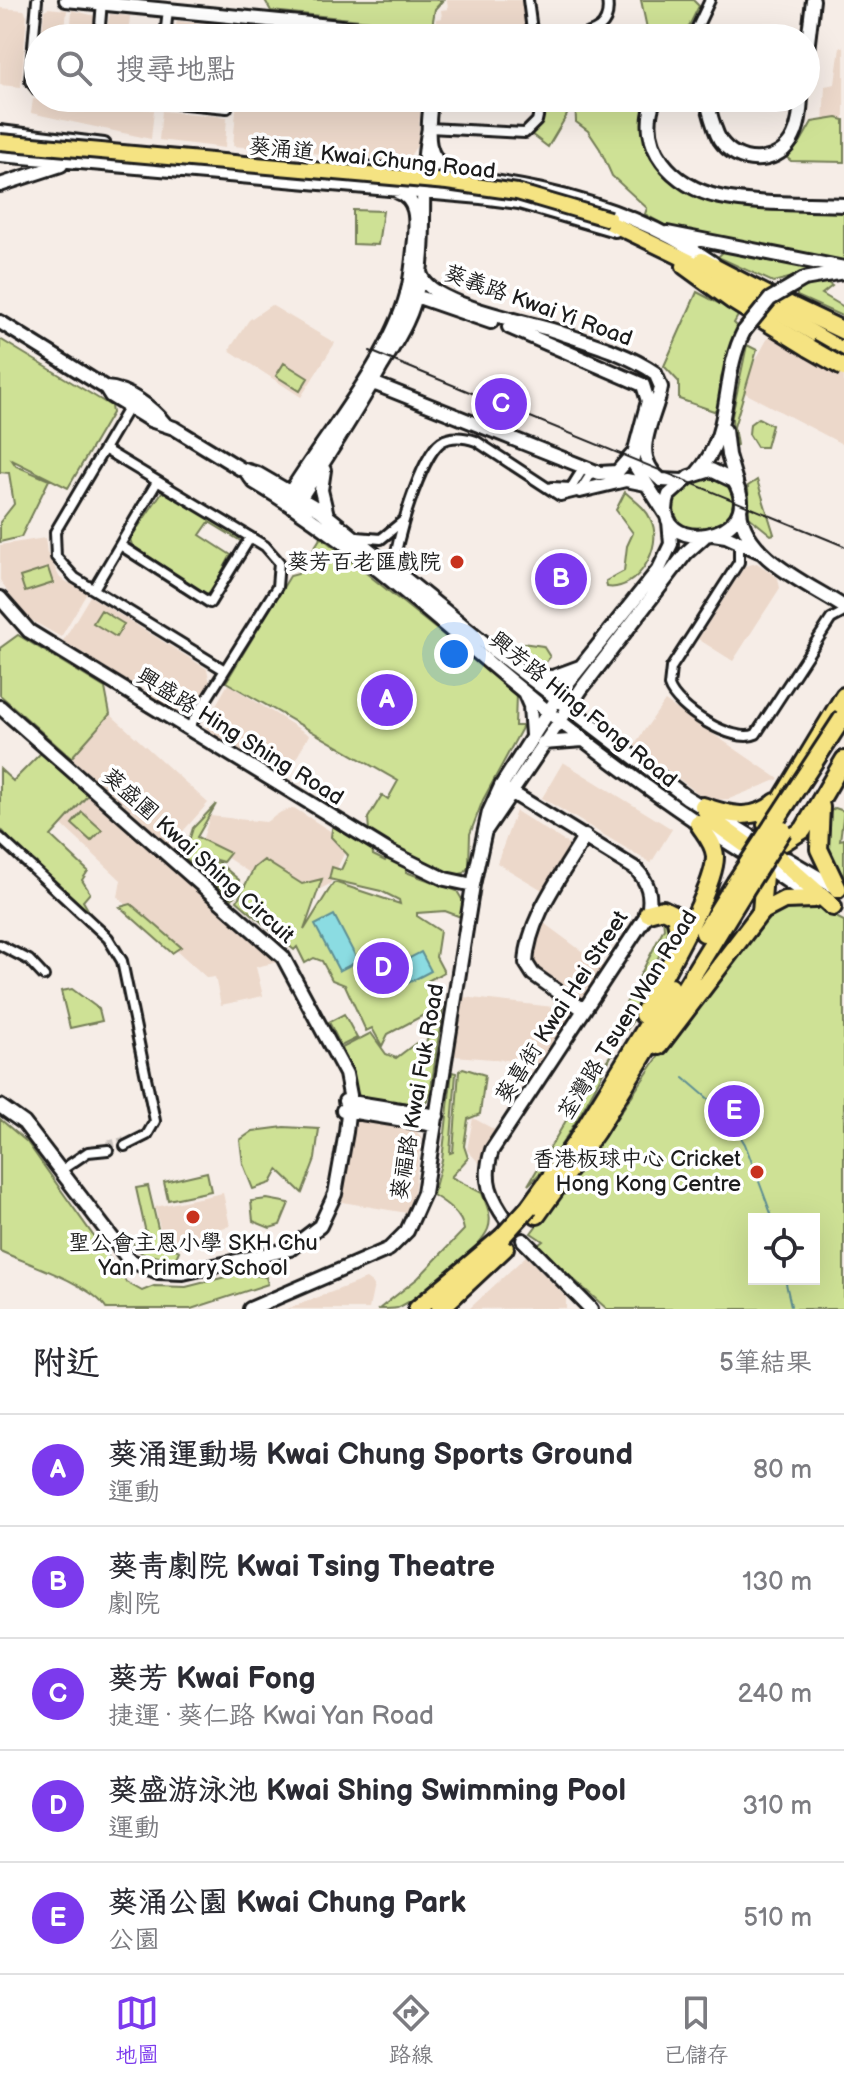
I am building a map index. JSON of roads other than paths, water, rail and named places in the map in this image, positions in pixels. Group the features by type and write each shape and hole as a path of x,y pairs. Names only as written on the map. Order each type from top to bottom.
{"highway":[{"path":"685,266 733,301 844,368"},
{"path":"781,301 844,331"},
{"path":"754,844 844,696"},
{"name":"荃灣路 Tsuen Wan Road","path":"440,1309 567,1175 633,1073 730,902 844,716"},
{"name":"荃灣路 Tsuen Wan Road","path":"533,1211 625,1057 844,734"},
{"path":"633,1073 663,1040 761,912 775,860 803,830 844,760"},
{"path":"823,799 819,849 841,891"},
{"path":"703,806 739,816 759,812 778,800"},
{"path":"703,806 713,821 754,844"},
{"path":"625,1057 699,903 715,856 713,846 698,823"},
{"path":"729,843 754,844"},
{"path":"775,860 803,868"},
{"path":"775,860 838,910"},
{"path":"699,903 714,885 738,871"},
{"path":"761,912 784,900 814,899"},
{"path":"648,913 663,909 675,915 680,940"},
{"name":"荃灣路 Tsuen Wan Road","path":"417,1309 511,1236"}],"main road":[{"path":"66,0 313,24"},
{"path":"810,24 813,0"},
{"path":"430,112 428,145 434,161 452,174"},
{"path":"651,112 650,142 660,161 685,182 717,197 844,205"},
{"path":"711,112 722,143 738,155 753,159 769,158 787,147 797,129 799,112"},
{"path":"292,500 330,457 404,332 420,271 425,193 423,172 429,128"},
{"name":"葵涌道 Kwai Chung Road","path":"0,132 116,148 452,174 521,184 577,198 667,233 844,340"},
{"name":"葵涌道 Kwai Chung Road","path":"0,145 447,182 533,195 608,220 715,264"},
{"path":"390,170 415,160 425,146"},
{"name":"葵涌道 Kwai Chung Road","path":"0,155 519,202 580,218 625,235 722,281"},
{"path":"0,185 40,169 79,162"},
{"path":"292,500 412,295 416,219 409,199 395,191"},
{"path":"424,223 434,203 445,196 462,195"},
{"name":"葵涌道 Kwai Chung Road","path":"608,220 653,241 844,351"},
{"path":"667,233 844,270"},
{"path":"668,518 669,495 683,481 696,474 715,451 725,410 731,364 744,331 770,299 804,279 844,270"},
{"name":"葵義路 Kwai Yi Road","path":"420,271 424,283 448,297 489,314 566,336 650,369 658,377 660,393 645,436 647,459 661,480 683,481"},
{"name":"葵義路 Kwai Yi Road","path":"412,295 561,349 646,389 648,401 632,455"},
{"name":"興芳路 Hing Fong Road","path":"0,322 131,403 155,412 165,424 247,473 254,482 328,517 557,698 686,797 703,806"},
{"path":"561,349 558,338 566,336"},
{"path":"359,386 375,382 603,474 617,472 632,455"},
{"path":"725,410 728,455 739,490 742,529 762,552 844,610"},
{"path":"632,455 635,469 655,491 668,518 685,534 709,535 762,552"},
{"path":"328,517 321,490 330,457"},
{"path":"696,474 722,472 739,490"},
{"path":"580,491 632,480 655,491"},
{"name":"興芳路 Hing Fong Road","path":"292,500 583,740 729,843"},
{"path":"709,535 727,527 740,510"},
{"name":"葵福路 Kwai Fuk Road","path":"250,1309 363,1262 394,1245 419,1208 473,885 489,812 538,739 557,698 659,569 671,544 668,518"},
{"name":"葵福路 Kwai Fuk Road","path":"538,739 560,720 686,553 709,535"},
{"name":"興盛路 Hing Shing Road","path":"0,598 29,631 390,852 445,879 473,885"},
{"path":"529,676 553,677 580,667"},
{"path":"524,691 538,739 583,740"},
{"name":"葵盛圍 Kwai Shing Circuit","path":"0,707 283,957 299,980 346,1074 346,1106 333,1202 311,1235 290,1249 183,1273 158,1272 129,1260 24,1123 0,1106"},
{"name":"葵喜街 Kwai Hei Street","path":"506,789 585,836 644,877 650,895 648,913 492,1150 486,1170 488,1189 511,1236 584,1307"},
{"path":"584,1010 533,974 526,963 531,935 541,912 585,836"},
{"path":"775,860 814,899 838,910"},
{"path":"803,868 841,891"},
{"path":"346,1106 436,1120"}],"street":[{"path":"35,24 37,0"},
{"path":"528,0 531,24"},
{"path":"604,24 608,13 607,0"},
{"path":"699,24 710,0"},
{"path":"100,24 102,2"},
{"path":"166,24 168,9"},
{"path":"429,128 525,133 537,121 539,112"},
{"path":"131,403 55,532 56,557 75,578 223,669"},
{"path":"394,569 395,552 431,452 452,438 476,441 560,496 580,491 588,469"},
{"path":"104,449 273,552 281,570 277,587 188,729"},
{"path":"544,484 560,490 571,488 588,469"},
{"path":"94,589 157,482"},
{"path":"345,530 361,539 381,539 395,532 408,513"},
{"path":"120,545 210,603 250,538"},
{"path":"739,543 739,562 671,668 669,686 680,703 733,736 749,738 756,734 831,619 844,610"},
{"path":"0,838 116,948 155,1114 147,1135 126,1143"},
{"path":"0,945 29,960 44,976"},
{"path":"60,1171 81,1155 106,1148"}],"water":[{"path":"334,915 358,961 339,971 315,925"},
{"path":"421,952 431,971 385,995 375,976"}],"waterway":[{"path":"684,1078 719,1108"},
{"path":"725,1112 745,1144 771,1213"},
{"path":"786,1285 791,1306"}],"tunnel":[{"path":"107,1145 124,1141"}],"railway":[{"path":"370,351 844,546"}],"place":[{"name":"葵芳 Kwai Fong","path":"501,404"},
{"name":"葵芳百老匯戲院","path":"457,562"},
{"name":"葵青劇院 Kwai Tsing Theatre","path":"561,579"},
{"name":"葵涌運動場 Kwai Chung Sports Ground","path":"387,700"},
{"name":"葵盛游泳池 Kwai Shing Swimming Pool","path":"383,968"},
{"name":"葵涌公園 Kwai Chung Park","path":"734,1111"},
{"name":"香港板球中心 Cricket Hong Kong Centre","path":"757,1172"},
{"name":"聖公會主恩小學 SKH Chu Yan Primary School","path":"193,1217"}]}
